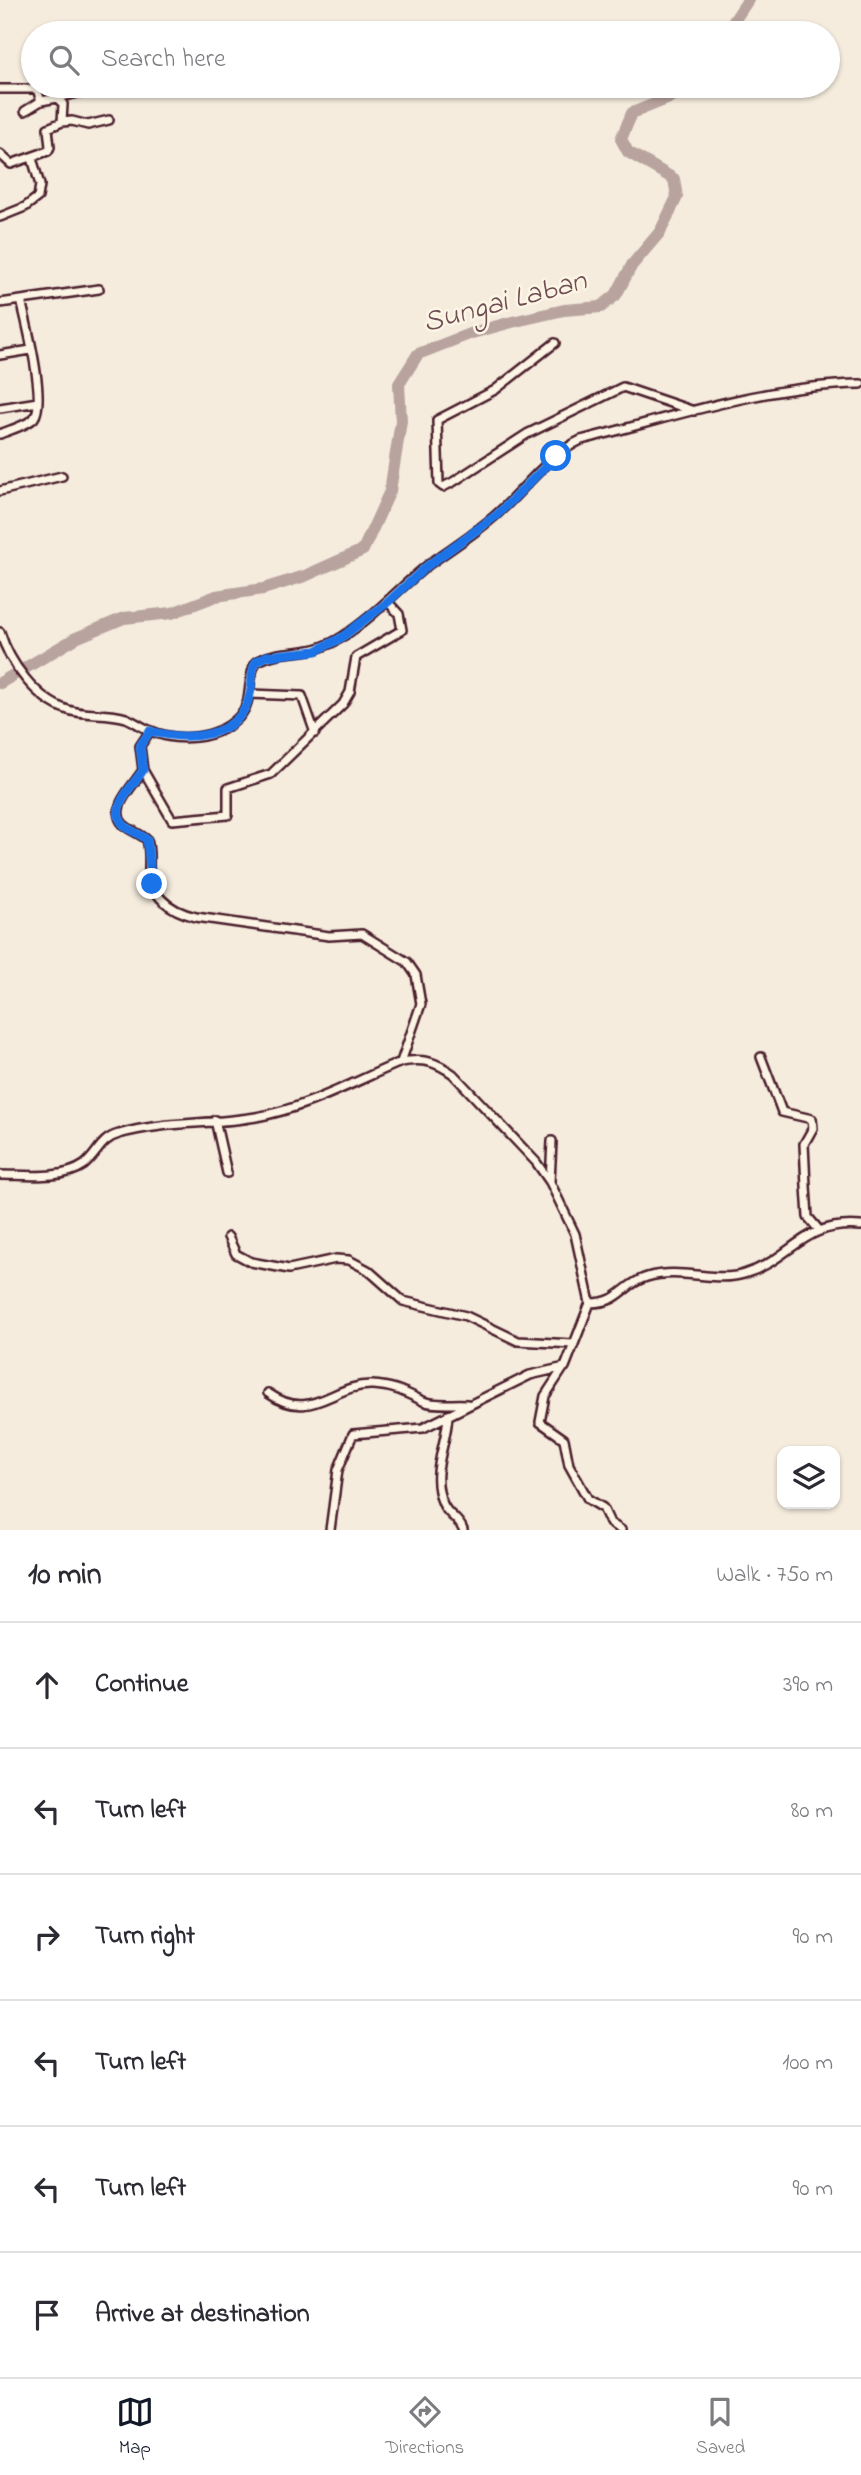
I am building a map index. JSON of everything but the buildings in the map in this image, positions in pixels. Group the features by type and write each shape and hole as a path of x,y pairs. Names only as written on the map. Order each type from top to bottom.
{"street":[{"path":"0,89 21,88"},
{"path":"40,98 41,102"},
{"path":"25,111 41,102 57,98 63,104 62,122"},
{"path":"0,154 8,164 32,158 49,150 48,127 62,122 72,121 88,125 109,120"},
{"path":"0,218 25,207 38,197 40,185 32,158"},
{"path":"0,303 99,289"},
{"path":"0,434 32,420 37,413 31,350 21,300"},
{"path":"555,343 495,390 437,420 439,484 443,487 453,482 527,434 623,387 694,412"},
{"path":"0,355 31,350"},
{"path":"0,632 9,657 34,688 68,710 125,718 150,731 175,737 205,736 240,716 250,694 256,662 267,656 316,651 341,638 388,602 427,566 497,515 566,447 581,440 771,391 829,384 861,384"},
{"path":"0,408 38,402"},
{"path":"0,491 62,476"},
{"path":"150,731 140,746 143,770 170,819 189,821 229,814 228,788 271,774 315,733 348,696 356,657 402,629 399,614 388,602"},
{"path":"250,694 302,696 315,733"},
{"path":"143,770 121,801 119,812 124,825 147,840 150,878 163,901 177,911 196,917 329,936 362,934 407,962 416,975 421,1004 401,1062"},
{"path":"761,1057 782,1112 812,1119 813,1128 804,1144 806,1186 808,1217 819,1230"},
{"path":"0,1175 69,1171 85,1164 104,1140 112,1136 182,1122 256,1117 295,1108 401,1062 419,1059 441,1066 453,1074 536,1162 550,1182 575,1234 590,1303 565,1367 545,1396 540,1422 564,1439 569,1465 588,1499 603,1508 610,1522 621,1530"},
{"path":"215,1120 227,1173"},
{"path":"550,1182 552,1141"},
{"path":"590,1303 615,1300 637,1280 666,1272 726,1276 745,1274 831,1225 861,1226"},
{"path":"228,1237 236,1254 251,1262 289,1269 336,1259 349,1260 368,1270 404,1301 466,1316 518,1341 573,1344"},
{"path":"330,1530 338,1470 353,1434 423,1428 530,1375 565,1367"},
{"path":"268,1393 295,1406 376,1385 408,1391 424,1402 467,1404"},
{"path":"448,1415 447,1434 439,1453 441,1498 446,1511 459,1520 463,1530"}],"waterway":[{"name":"Sungai Laban","path":"734,21 748,0"},
{"name":"Sungai Laban","path":"0,683 76,638 124,618 172,613 216,596 263,589 305,576 363,550 390,491 401,421 399,384 418,354 472,333 512,322 564,310 601,307 616,295 632,265 660,232 677,197 674,179 628,152 621,139 632,113 668,98"}],"route":[{"path":"152,884 147,840 124,825 119,812 121,801 143,770 140,746 150,731 188,738 205,736 228,725 240,716 250,694 253,666 256,662 267,656 316,651 341,638 388,602 427,566 497,515 556,456"}]}
